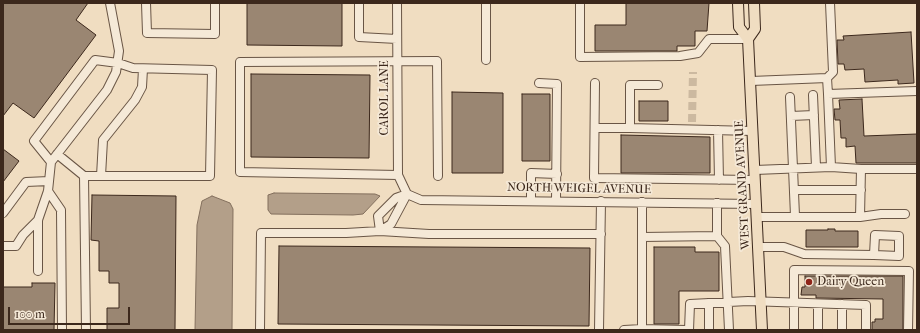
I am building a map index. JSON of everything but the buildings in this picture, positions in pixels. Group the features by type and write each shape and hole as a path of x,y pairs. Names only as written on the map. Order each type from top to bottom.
{"main road":[{"name":"WEST GRAND AVENUE","path":"738,3 739,27 748,38 762,330"},
{"name":"WEST GRAND AVENUE","path":"748,38 755,29 754,3"}],"street":[{"path":"38,271 38,220 48,191 51,162 107,90 116,72 119,51 110,3"},
{"path":"146,3 147,33 216,34 215,3"},
{"path":"359,3 359,37 397,39"},
{"name":"CAROL LANE","path":"397,3 398,175 406,193"},
{"path":"486,3 486,60"},
{"path":"580,3 580,57 680,56 698,53 709,39 748,38"},
{"path":"751,81 827,78 833,72 830,3"},
{"path":"51,162 34,141 95,60 143,69 212,70 210,176 84,176 57,154"},
{"path":"398,175 240,172 240,62 437,61 438,176"},
{"path":"101,176 103,140 135,100 142,87 143,69"},
{"path":"827,78 831,167"},
{"path":"539,83 557,84 556,201"},
{"path":"595,83 594,178 719,180 793,168 917,168"},
{"path":"630,128 630,85 658,85"},
{"path":"828,94 917,91"},
{"path":"813,95 816,167"},
{"path":"790,97 795,216"},
{"path":"790,116 814,115"},
{"path":"595,128 692,125 718,130 753,131"},
{"path":"718,130 719,180"},
{"path":"860,217 861,169"},
{"path":"531,201 531,173 557,174"},
{"path":"84,176 86,330"},
{"path":"3,213 26,182 49,181"},
{"path":"794,190 861,190"},
{"path":"48,191 61,210 62,330"},
{"path":"380,231 391,224 406,193"},
{"path":"380,231 378,216 396,198 406,193"},
{"name":"NORTH WEIGEL AVENUE","path":"406,193 421,200 756,204"},
{"path":"599,330 601,201"},
{"path":"642,202 642,329"},
{"path":"717,203 717,236 725,246 729,330"},
{"path":"757,217 860,217 881,214 904,214"},
{"path":"3,246 16,246 23,235 38,220"},
{"path":"260,330 261,233 346,233 380,231 429,234 601,234"},
{"path":"642,237 717,236"},
{"path":"758,247 784,247 804,254 874,255"},
{"path":"794,330 794,270 908,271 908,330"},
{"path":"689,330 690,304 728,302 866,305 866,330"},
{"path":"709,303 709,330"},
{"path":"818,304 818,330"},
{"path":"842,304 842,330"},
{"path":"624,330 686,330"}],"shaded area":[{"path":"274,193 375,194 380,196 363,214 271,214 268,210 268,195"},
{"path":"212,196 230,203 233,209 232,330 195,330 197,225 202,201"}],"tunnel":[{"path":"692,122 693,72"}],"place":[{"name":"Dairy Queen","path":"809,282"}]}
